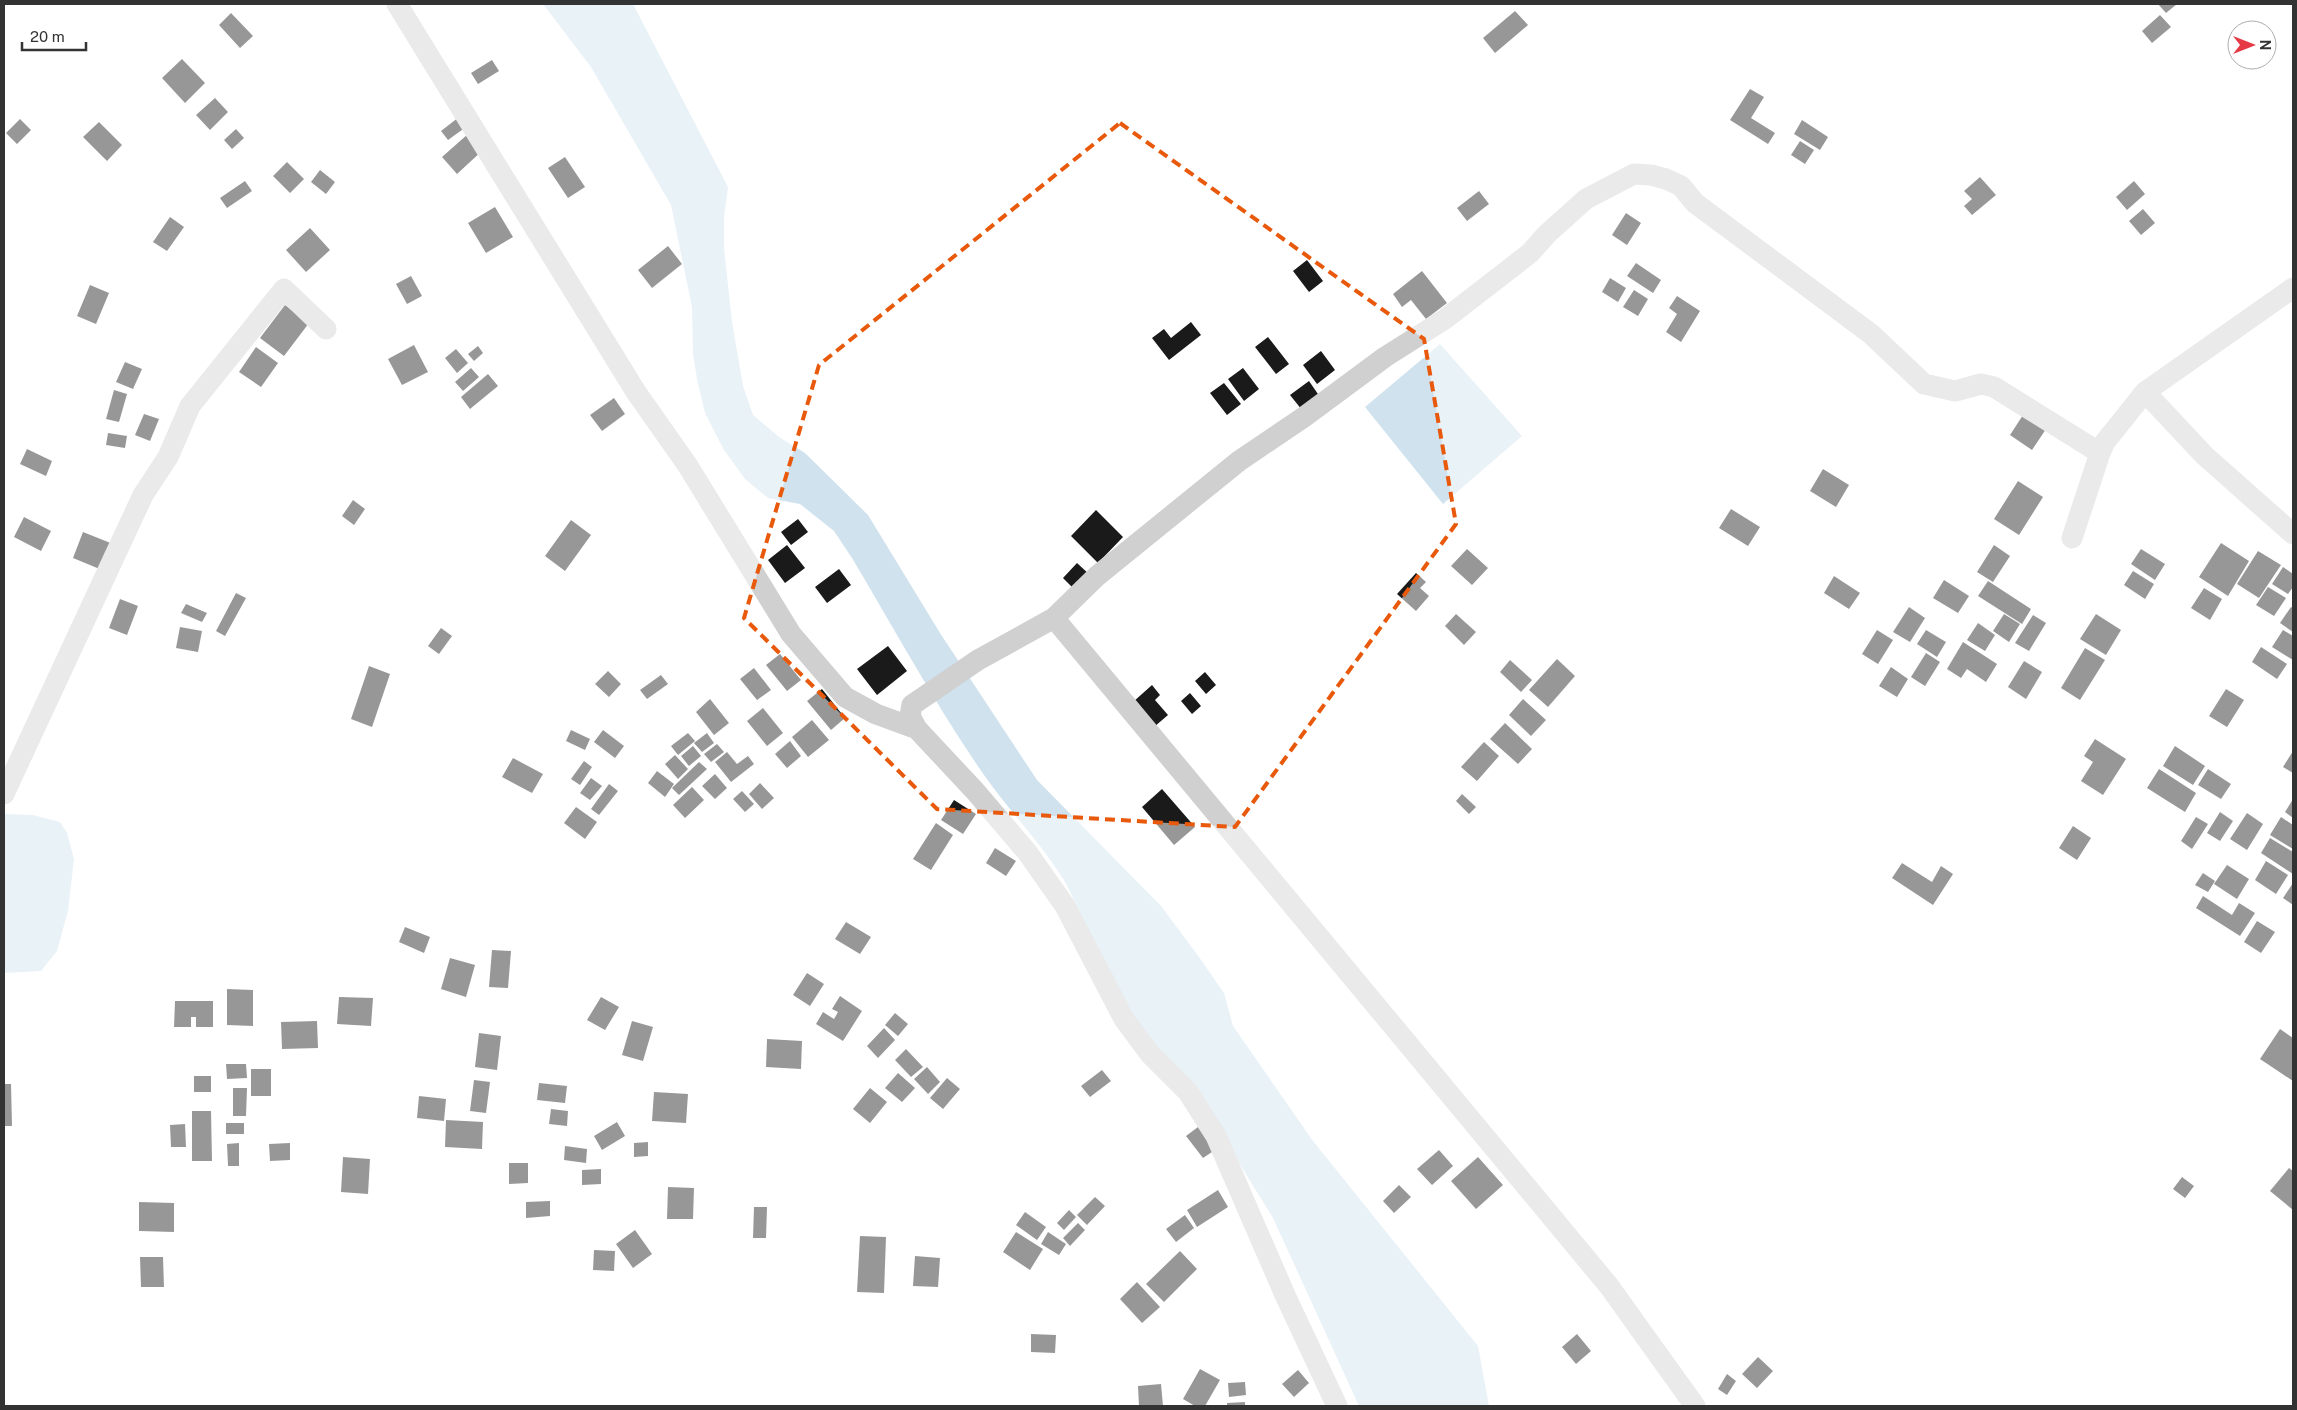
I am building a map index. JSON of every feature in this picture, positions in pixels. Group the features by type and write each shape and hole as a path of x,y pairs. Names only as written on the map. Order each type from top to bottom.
{"street":[{"path":"397,4 636,392 688,466 791,634 845,697 876,714 917,729"},
{"path":"1337,1406 1285,1295 1216,1136 1188,1092 1150,1054 1124,1019 1065,906 1027,852 976,790 917,729 910,716 912,705 978,660 1054,618 1097,576 1239,461 1304,417 1385,357 1445,319 1530,253 1547,234 1586,200 1634,174 1666,179 1681,186 1695,203 1871,334 1924,384 1955,391 1981,384 1994,388 2100,453"},
{"path":"2072,538 2105,442 2145,392 2293,288"},
{"path":"4,794 143,496 168,457 190,406 284,289 326,329"},
{"path":"2145,392 2204,455 2293,534"},
{"path":"1054,618 1609,1286 1695,1406"}],"highlighted area":[{"path":"1120,123 1424,339 1456,524 1235,827 937,809 744,618 819,365"}],"water":[{"path":"543,4 633,4 728,187 724,217 724,248 732,322 743,386 753,415 779,437 805,453 868,515 940,633 1037,780 1161,906 1199,957 1224,993 1233,1026 1313,1141 1478,1346 1489,1406 1359,1406 1273,1218 1185,1075 1167,1059 1152,1041 1125,1002 1063,879 1042,849 993,788 966,749 932,695 852,558 834,531 800,504 768,498 745,479 724,450 705,413 697,379 693,354 692,307 671,205 591,67"},
{"path":"1440,344 1522,436 1443,504 1365,407"},
{"path":"4,814 33,815 60,822 67,833 74,859 68,911 57,951 41,971 4,973"}],"building":[{"path":"2158,4 2177,4 2166,13"},
{"path":"1515,11 1528,25 1495,53 1483,38"},
{"path":"231,13 253,36 240,48 219,25"},
{"path":"2160,15 2171,27 2152,43 2142,31"},
{"path":"182,59 205,83 185,103 162,78"},
{"path":"492,60 499,71 478,84 471,73"},
{"path":"1750,89 1764,97 1751,118 1775,133 1768,144 1730,120"},
{"path":"215,98 228,112 210,130 196,115"},
{"path":"459,117 466,127 448,140 441,131"},
{"path":"20,119 31,130 17,144 6,133"},
{"path":"1802,120 1828,137 1820,150 1794,134"},
{"path":"99,122 122,145 107,161 83,137"},
{"path":"236,129 244,138 232,149 224,140"},
{"path":"468,134 483,150 457,174 442,157"},
{"path":"1800,141 1814,150 1805,164 1791,155"},
{"path":"565,157 585,187 568,198 548,168"},
{"path":"287,162 304,179 290,193 273,176"},
{"path":"320,170 335,182 326,194 311,182"},
{"path":"1980,177 1996,195 1972,215 1964,206 1972,199 1964,191"},
{"path":"245,181 252,191 227,208 220,198"},
{"path":"2134,181 2145,194 2127,210 2116,197"},
{"path":"1479,191 1489,204 1467,221 1457,208"},
{"path":"495,207 513,237 486,253 468,223"},
{"path":"2143,209 2155,223 2141,235 2129,221"},
{"path":"1626,213 1641,223 1627,245 1612,235"},
{"path":"170,217 184,227 167,251 153,242"},
{"path":"310,228 330,250 306,272 286,250"},
{"path":"668,246 682,264 652,288 638,270"},
{"path":"1307,260 1323,281 1309,292 1293,271"},
{"path":"1636,263 1661,280 1653,293 1627,276"},
{"path":"1422,271 1447,303 1426,319 1411,300 1402,307 1393,294"},
{"path":"411,276 422,296 407,304 396,284"},
{"path":"1610,278 1626,288 1618,302 1602,292"},
{"path":"90,285 109,293 96,324 77,316"},
{"path":"1634,290 1648,299 1638,316 1623,307"},
{"path":"1677,296 1700,311 1681,342 1666,332 1677,314 1669,308"},
{"path":"285,305 309,323 284,356 260,338"},
{"path":"1191,322 1201,335 1169,360 1152,338 1164,329 1171,338"},
{"path":"1268,337 1289,364 1276,374 1255,347"},
{"path":"414,345 428,372 402,385 388,359"},
{"path":"478,346 483,353 474,361 468,354"},
{"path":"256,347 278,363 261,387 239,372"},
{"path":"456,349 468,363 457,373 445,358"},
{"path":"1321,351 1335,370 1317,384 1303,365"},
{"path":"125,362 142,369 133,389 116,382"},
{"path":"471,368 479,377 463,391 455,382"},
{"path":"1243,368 1259,389 1244,401 1228,379"},
{"path":"488,374 498,386 470,409 461,397"},
{"path":"1309,381 1320,397 1302,410 1290,395"},
{"path":"1224,383 1241,404 1227,415 1210,393"},
{"path":"114,390 127,394 119,422 106,419"},
{"path":"614,398 625,414 602,431 590,415"},
{"path":"144,414 159,419 150,441 135,435"},
{"path":"2023,415 2046,429 2032,450 2010,435"},
{"path":"108,433 127,436 125,448 106,445"},
{"path":"27,449 52,461 46,476 20,464"},
{"path":"1823,469 1849,485 1836,507 1810,491"},
{"path":"2018,481 2043,497 2019,535 1994,519"},
{"path":"353,500 365,509 354,525 342,516"},
{"path":"1731,509 1760,527 1748,546 1719,528"},
{"path":"1096,510 1123,537 1098,563 1071,536"},
{"path":"24,517 51,531 41,551 14,537"},
{"path":"798,519 808,532 791,545 781,532"},
{"path":"571,520 591,535 565,571 545,556"},
{"path":"83,532 113,544 102,570 73,558"},
{"path":"2221,543 2249,561 2228,596 2199,577"},
{"path":"787,545 805,568 785,583 768,560"},
{"path":"1994,545 2010,556 1993,582 1977,572"},
{"path":"1467,549 1488,568 1472,585 1451,566"},
{"path":"2141,549 2165,564 2155,580 2131,564"},
{"path":"2258,551 2281,565 2259,598 2237,584"},
{"path":"1077,563 1090,575 1075,590 1063,578"},
{"path":"2283,567 2293,574 2293,587 2288,594 2272,584"},
{"path":"839,569 851,585 827,603 815,587"},
{"path":"2133,571 2154,584 2145,599 2124,585"},
{"path":"1416,573 1426,582 1420,588 1429,596 1416,611 1397,594"},
{"path":"1834,576 1860,593 1849,609 1824,593"},
{"path":"1944,580 1969,596 1958,613 1933,598"},
{"path":"1988,581 2031,609 2022,624 1978,596"},
{"path":"2268,587 2286,598 2274,616 2256,605"},
{"path":"2204,588 2222,599 2210,620 2191,608"},
{"path":"236,593 246,598 225,636 216,631"},
{"path":"120,599 138,606 127,635 109,628"},
{"path":"186,604 207,613 202,622 181,613"},
{"path":"1909,607 1925,618 1910,642 1893,632"},
{"path":"2291,607 2293,608 2293,632 2280,623"},
{"path":"1456,614 1476,632 1464,645 1445,626"},
{"path":"2004,614 2020,624 2009,642 1993,631"},
{"path":"2096,614 2121,630 2106,655 2080,639"},
{"path":"2033,615 2046,623 2029,651 2015,643"},
{"path":"1978,623 1995,635 1985,651 1967,640"},
{"path":"180,627 202,631 198,652 176,648"},
{"path":"441,628 452,636 439,654 428,646"},
{"path":"1877,630 1893,640 1878,664 1862,654"},
{"path":"1926,630 1946,642 1937,657 1917,644"},
{"path":"2283,630 2293,636 2293,660 2272,647"},
{"path":"1963,642 1997,664 1986,682 1967,669 1961,678 1947,669"},
{"path":"888,646 907,671 877,695 857,669"},
{"path":"2261,647 2287,664 2277,679 2252,662"},
{"path":"2085,648 2105,660 2080,700 2061,688"},
{"path":"1926,653 1940,662 1925,686 1911,677"},
{"path":"780,654 801,680 787,691 766,665"},
{"path":"1557,659 1575,676 1548,707 1529,690"},
{"path":"1510,660 1532,680 1521,692 1500,672"},
{"path":"2024,661 2042,672 2026,699 2008,687"},
{"path":"369,666 390,674 372,727 351,719"},
{"path":"1891,667 1908,679 1897,697 1879,686"},
{"path":"754,668 771,690 757,700 740,679"},
{"path":"608,671 621,684 609,697 595,684"},
{"path":"1205,672 1216,685 1206,694 1195,681"},
{"path":"661,675 668,684 647,699 640,690"},
{"path":"1152,685 1160,695 1155,700 1168,715 1154,727 1133,702"},
{"path":"822,689 845,718 831,730 807,701"},
{"path":"2226,689 2244,700 2227,727 2209,716"},
{"path":"1190,693 1201,706 1192,714 1181,701"},
{"path":"710,699 729,723 714,735 696,712"},
{"path":"1523,699 1546,720 1531,736 1509,715"},
{"path":"763,708 783,733 767,746 747,721"},
{"path":"812,720 829,740 808,757 792,737"},
{"path":"1505,723 1532,749 1518,764 1490,739"},
{"path":"571,730 590,739 585,750 566,741"},
{"path":"603,730 624,746 615,758 594,742"},
{"path":"688,733 695,741 678,755 671,746"},
{"path":"707,733 714,743 702,752 694,743"},
{"path":"2095,739 2126,759 2103,795 2081,781 2093,762 2084,756"},
{"path":"790,741 801,756 787,768 775,754"},
{"path":"1484,742 1499,756 1477,781 1461,767"},
{"path":"717,744 724,752 711,762 704,754"},
{"path":"693,746 701,756 689,766 681,756"},
{"path":"2175,746 2205,766 2193,785 2163,766"},
{"path":"2293,751 2293,773 2283,767"},
{"path":"727,752 737,764 748,756 754,764 731,782 715,762"},
{"path":"675,755 688,769 678,779 665,764"},
{"path":"513,758 543,774 532,793 502,777"},
{"path":"584,761 592,767 580,785 571,779"},
{"path":"699,762 707,769 679,795 672,788"},
{"path":"2159,769 2196,793 2185,812 2147,788"},
{"path":"2208,769 2231,784 2221,799 2198,785"},
{"path":"657,771 674,784 665,797 648,783"},
{"path":"715,774 727,788 715,799 702,786"},
{"path":"591,778 602,786 590,800 580,793"},
{"path":"760,783 774,798 762,809 749,794"},
{"path":"609,784 618,791 599,815 591,809"},
{"path":"692,787 704,800 685,818 673,805"},
{"path":"1162,789 1195,827 1174,845 1142,807"},
{"path":"742,791 754,804 745,812 733,799"},
{"path":"1462,794 1476,807 1469,814 1456,801"},
{"path":"2293,799 2293,818 2285,812"},
{"path":"954,800 976,814 963,834 941,820"},
{"path":"576,807 597,822 585,839 564,823"},
{"path":"2220,812 2233,821 2220,841 2207,833"},
{"path":"2247,813 2263,824 2247,850 2230,839"},
{"path":"2196,817 2208,824 2192,849 2181,841"},
{"path":"2281,817 2293,825 2293,849 2270,835"},
{"path":"936,823 953,835 931,870 913,859"},
{"path":"2073,826 2091,838 2077,860 2059,848"},
{"path":"2270,838 2293,852 2293,874 2261,853"},
{"path":"995,848 1016,861 1006,876 986,863"},
{"path":"2266,861 2288,875 2276,894 2255,880"},
{"path":"1902,863 1932,882 1941,866 1953,874 1933,905 1892,878"},
{"path":"2227,865 2249,879 2237,899 2214,884"},
{"path":"2203,873 2215,881 2208,892 2195,885"},
{"path":"2293,883 2293,905 2283,898"},
{"path":"2203,896 2232,915 2239,903 2255,913 2240,936 2196,908"},
{"path":"2257,921 2275,932 2261,953 2244,942"},
{"path":"846,922 871,937 860,954 835,939"},
{"path":"405,927 430,937 424,953 399,942"},
{"path":"492,950 511,951 508,988 489,987"},
{"path":"450,958 475,965 466,997 441,989"},
{"path":"807,973 824,984 810,1006 793,995"},
{"path":"227,989 253,990 253,1026 227,1025"},
{"path":"840,996 862,1011 843,1041 816,1024 823,1012 834,1019 838,1012 832,1009"},
{"path":"339,997 373,998 371,1026 337,1024"},
{"path":"601,997 619,1007 605,1030 587,1020"},
{"path":"175,1001 213,1001 213,1027 196,1027 196,1017 191,1017 191,1027 174,1027"},
{"path":"895,1013 908,1024 898,1036 885,1025"},
{"path":"317,1021 318,1048 282,1049 281,1022"},
{"path":"632,1021 653,1027 643,1061 622,1055"},
{"path":"884,1028 895,1040 878,1058 867,1046"},
{"path":"2280,1029 2293,1038 2293,1081 2260,1059"},
{"path":"479,1033 501,1036 497,1070 475,1067"},
{"path":"767,1039 802,1041 801,1069 766,1067"},
{"path":"906,1049 923,1067 911,1077 895,1060"},
{"path":"226,1064 246,1064 247,1078 227,1079"},
{"path":"927,1067 940,1082 928,1094 914,1079"},
{"path":"251,1069 271,1069 271,1096 251,1096"},
{"path":"1102,1070 1111,1081 1090,1097 1081,1086"},
{"path":"898,1073 915,1088 902,1102 885,1088"},
{"path":"194,1076 211,1076 211,1092 194,1092"},
{"path":"947,1078 960,1089 943,1109 930,1098"},
{"path":"474,1080 490,1082 486,1113 470,1111"},
{"path":"539,1083 567,1086 565,1103 537,1100"},
{"path":"4,1084 11,1084 12,1126 4,1126"},
{"path":"233,1088 247,1088 246,1116 233,1116"},
{"path":"870,1088 887,1102 870,1123 853,1109"},
{"path":"654,1092 688,1094 686,1123 652,1121"},
{"path":"419,1096 446,1099 444,1121 417,1118"},
{"path":"551,1109 568,1111 567,1126 549,1124"},
{"path":"192,1111 211,1111 212,1161 192,1161"},
{"path":"446,1120 483,1122 482,1149 445,1147"},
{"path":"617,1122 625,1136 602,1150 594,1136"},
{"path":"226,1123 244,1123 244,1134 226,1134"},
{"path":"185,1124 186,1147 171,1147 170,1125"},
{"path":"1198,1127 1215,1150 1203,1158 1186,1136"},
{"path":"648,1142 648,1156 634,1157 634,1143"},
{"path":"239,1143 239,1166 228,1166 227,1144"},
{"path":"290,1143 290,1160 270,1161 269,1144"},
{"path":"565,1146 587,1149 586,1163 564,1160"},
{"path":"1439,1150 1453,1166 1432,1185 1417,1169"},
{"path":"343,1157 370,1159 368,1194 341,1192"},
{"path":"1478,1157 1503,1185 1476,1209 1451,1181"},
{"path":"509,1163 528,1163 528,1183 509,1184"},
{"path":"2289,1168 2293,1171 2293,1210 2270,1191"},
{"path":"601,1169 601,1184 582,1185 582,1170"},
{"path":"2182,1177 2194,1186 2185,1198 2173,1189"},
{"path":"1399,1185 1411,1197 1394,1213 1383,1201"},
{"path":"668,1187 694,1188 693,1219 667,1219"},
{"path":"1218,1190 1228,1207 1197,1227 1187,1210"},
{"path":"1095,1197 1105,1206 1087,1225 1077,1215"},
{"path":"550,1201 550,1216 526,1218 526,1202"},
{"path":"139,1202 174,1203 174,1232 139,1231"},
{"path":"754,1207 767,1207 766,1238 753,1238"},
{"path":"1069,1210 1076,1217 1064,1230 1057,1223"},
{"path":"1025,1212 1046,1227 1037,1240 1016,1225"},
{"path":"1185,1215 1194,1228 1176,1242 1166,1229"},
{"path":"1078,1223 1085,1230 1070,1246 1063,1238"},
{"path":"635,1230 652,1254 633,1268 616,1244"},
{"path":"1016,1232 1043,1249 1030,1270 1003,1252"},
{"path":"1048,1232 1066,1244 1059,1255 1041,1244"},
{"path":"860,1236 886,1237 884,1293 857,1292"},
{"path":"594,1250 615,1251 614,1271 593,1270"},
{"path":"1180,1251 1197,1269 1164,1302 1146,1284"},
{"path":"915,1256 940,1258 938,1287 913,1286"},
{"path":"140,1257 163,1257 164,1287 141,1287"},
{"path":"1137,1282 1160,1307 1142,1323 1120,1299"},
{"path":"1031,1334 1056,1335 1055,1353 1031,1352"},
{"path":"1577,1334 1591,1351 1576,1364 1562,1347"},
{"path":"1758,1357 1773,1371 1757,1388 1742,1374"},
{"path":"1200,1369 1220,1380 1205,1406 1195,1406 1183,1399"},
{"path":"1298,1370 1309,1383 1294,1397 1282,1384"},
{"path":"1727,1374 1736,1381 1727,1395 1718,1389"},
{"path":"1245,1382 1246,1395 1229,1397 1228,1383"},
{"path":"1161,1384 1163,1406 1139,1406 1138,1386"},
{"path":"1245,1402 1245,1406 1227,1406 1227,1403"}]}
